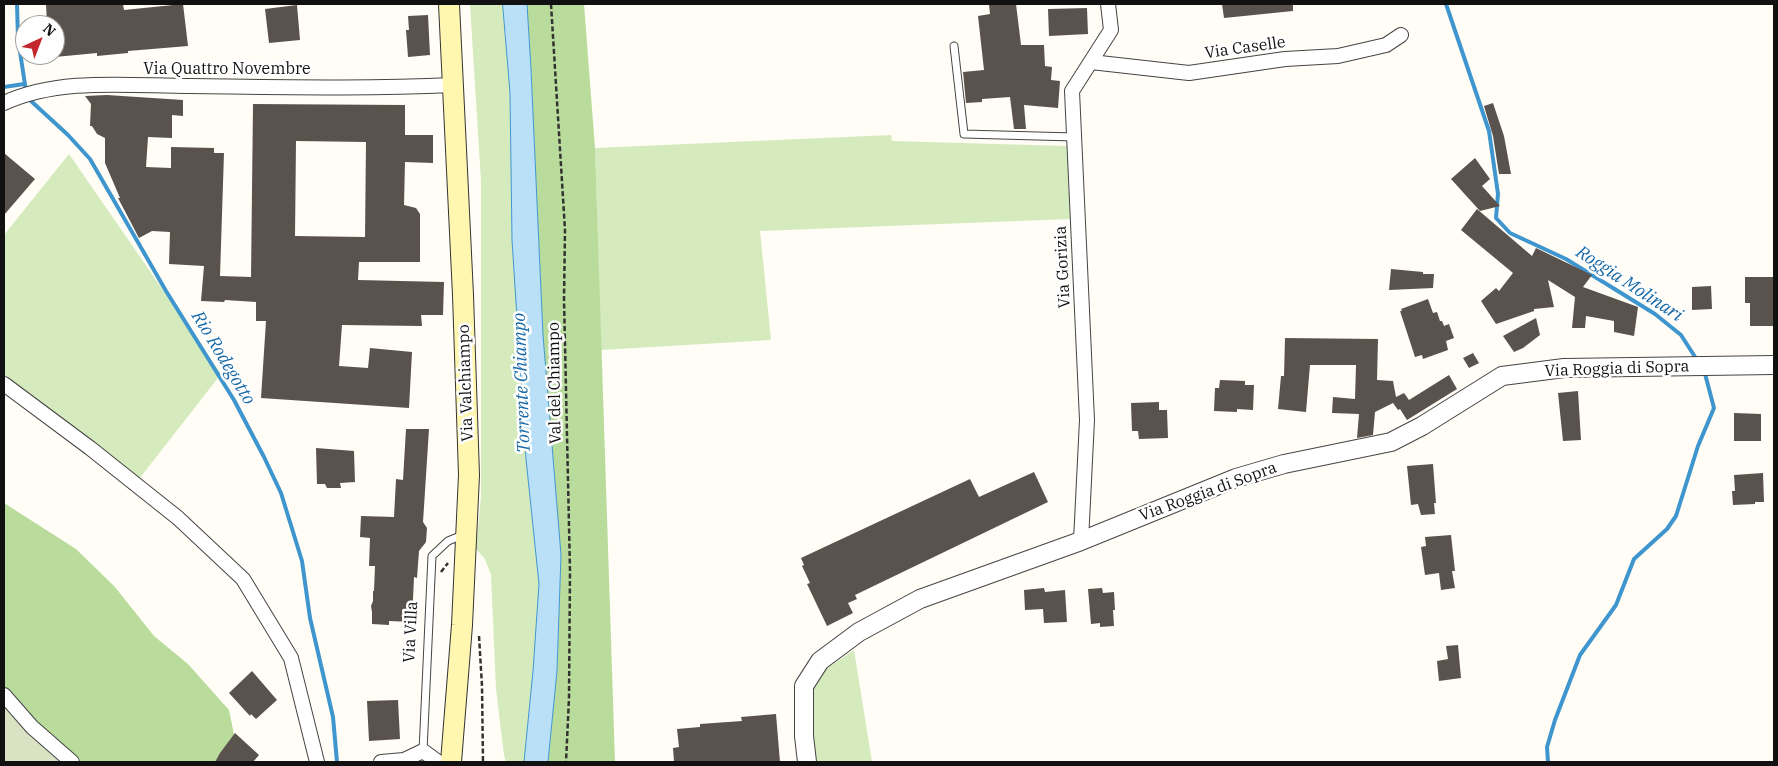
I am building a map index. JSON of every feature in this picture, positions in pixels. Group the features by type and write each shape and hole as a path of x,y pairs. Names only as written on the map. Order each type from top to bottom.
{"main road":[{"name":"Via Valchiampo","path":"449,4 469,475 462,625 451,762"}],"street":[{"name":"Via Gorizia","path":"1081,541 1087,420 1072,92 1111,30 1108,4"},
{"name":"Via Caselle","path":"1091,62 1189,74 1285,60 1338,56 1386,46 1401,35"},
{"name":"Via Quattro Novembre","path":"4,102 21,95 49,88 100,86 398,88 453,85"},
{"name":"Via Roggia di Sopra","path":"807,762 804,736 804,686 820,661 859,632 920,599 1081,541 1236,478 1284,464 1391,442 1422,426 1502,376 1564,368 1774,365"},
{"path":"4,384 90,448 178,518 243,579 291,658 317,762"},
{"path":"4,695 32,728 72,762"},
{"path":"381,762 404,760 423,750 438,762"}],"lane":[{"path":"954,46 964,134 1074,137"},
{"name":"Via Villa","path":"423,750 432,556 448,541 466,534"}],"path":[{"name":"Val del Chiampo","path":"551,4 565,230 564,299 570,571 569,698 566,762"},
{"path":"479,635 483,762"}],"green space":[{"path":"470,4 503,4 510,93 512,240 526,459 539,584 524,762 506,762 504,755 496,689 491,575 485,559 476,549 481,496 481,181"},
{"path":"527,4 584,4 595,148 615,762 548,762 557,671 561,555 543,335"},
{"path":"891,135 892,141 1067,146 1070,219 760,231 771,340 601,350 595,148"},
{"path":"69,154 221,374 139,479 90,448 4,377 4,235"},
{"path":"4,503 76,549 115,587 154,636 188,664 229,710 238,754 235,762 60,762 64,757 4,705"},
{"path":"854,650 872,762 814,762 809,701 811,688 827,668"},
{"path":"4,705 64,758 60,762 5,762"}],"water":[{"name":"Torrente Chiampo","path":"503,4 527,4 543,335 561,555 557,671 548,762 524,762 539,584 526,459 512,240 510,93"}],"building":[{"path":"46,4 123,4 124,10 183,4 188,46 128,51 128,53 97,56 97,53 65,56 65,15 47,15"},
{"path":"989,4 1016,4 1021,45 1044,45 1045,66 1052,67 1051,80 1060,81 1058,108 1024,105 1026,129 1014,129 1010,97 982,99 982,102 966,103 963,72 984,70 978,16 990,14"},
{"path":"1222,4 1293,4 1293,11 1224,18"},
{"path":"297,5 300,40 269,43 265,9"},
{"path":"1087,8 1088,34 1049,36 1048,9"},
{"path":"428,15 430,55 408,57 406,30 409,30 408,16"},
{"path":"107,95 183,100 183,116 172,115 172,138 148,137 146,167 171,168 171,147 214,148 214,153 224,153 220,276 251,277 253,104 405,105 405,135 433,135 433,163 405,162 404,205 416,208 420,214 420,262 359,262 358,280 444,282 443,315 421,315 422,326 342,325 339,366 368,368 370,348 412,352 409,408 261,398 266,321 256,321 256,302 201,301 204,266 169,264 170,232 152,231 139,238 118,198 120,198 105,163 105,138 97,134 92,126 90,126 91,104 85,96","holes":["296,141 366,142 365,237 295,236"]},
{"path":"1493,103 1504,136 1511,174 1499,174 1493,136 1484,106"},
{"path":"4,153 35,179 4,215"},
{"path":"1475,158 1490,179 1482,186 1500,206 1480,211 1451,179"},
{"path":"1477,209 1532,256 1536,248 1592,275 1583,287 1638,307 1634,336 1614,332 1614,321 1586,316 1585,328 1572,328 1575,297 1548,280 1554,307 1534,309 1534,311 1496,324 1481,301 1496,288 1499,291 1513,273 1461,230"},
{"path":"1391,269 1434,274 1433,288 1389,290"},
{"path":"1745,277 1774,277 1774,326 1750,326 1750,303 1745,303"},
{"path":"1711,286 1712,309 1692,310 1692,287"},
{"path":"1428,299 1433,313 1437,312 1444,326 1449,324 1454,338 1446,341 1448,350 1423,359 1422,355 1415,357 1400,311"},
{"path":"1536,318 1540,335 1523,348 1514,352 1503,336"},
{"path":"1285,338 1378,339 1377,380 1393,381 1396,397 1404,393 1409,400 1449,375 1457,389 1407,420 1400,409 1398,410 1393,403 1375,412 1373,435 1357,438 1359,414 1332,413 1333,397 1355,399 1356,365 1310,365 1306,412 1278,409 1281,376 1284,376"},
{"path":"1473,353 1479,363 1469,368 1463,358"},
{"path":"1220,380 1245,381 1245,385 1254,385 1253,410 1237,409 1237,412 1214,411 1215,388 1219,388"},
{"path":"1578,391 1581,440 1563,441 1558,393"},
{"path":"1159,402 1159,410 1167,410 1168,438 1139,439 1138,431 1132,431 1131,403"},
{"path":"1734,413 1761,414 1761,441 1734,441"},
{"path":"406,429 429,429 423,522 427,528 426,542 419,551 417,578 414,577 412,622 389,621 389,625 372,624 371,606 375,566 369,566 370,538 360,537 361,516 394,517 396,479 403,480"},
{"path":"316,448 354,451 355,482 340,483 341,488 327,488 325,484 317,484"},
{"path":"1433,464 1435,514 1421,515 1418,504 1411,505 1407,466"},
{"path":"1034,472 1048,502 855,595 857,599 848,603 853,613 827,626 807,584 810,583 802,566 804,565 801,558 970,479 979,497"},
{"path":"1763,473 1764,502 1733,505 1732,491 1735,491 1734,475"},
{"path":"1451,535 1455,571 1452,571 1455,588 1441,590 1439,573 1425,575 1421,547 1426,546 1425,537"},
{"path":"1044,588 1045,592 1065,590 1067,622 1044,623 1043,609 1025,610 1024,590"},
{"path":"1102,588 1103,593 1114,592 1114,626 1100,627 1100,623 1091,624 1088,589"},
{"path":"1458,645 1461,678 1439,681 1437,661 1448,659 1446,646"},
{"path":"252,671 277,700 256,719 251,714 250,716 229,693"},
{"path":"398,700 400,739 369,741 367,701"},
{"path":"776,714 780,762 674,762 673,748 679,747 677,729 700,727 700,724 742,721 741,717"},
{"path":"235,733 259,755 253,762 215,762 220,753"}],"waterway":[{"name":"Rio Rodegotto","path":"17,4 18,39 26,91"},
{"name":"Roggia Molinari","path":"1446,4 1489,131 1498,194 1496,218 1510,233 1566,259 1655,314 1681,335 1697,360"},
{"path":"4,87 24,84"},
{"name":"Rio Rodegotto","path":"29,97 90,159 166,291 234,400 281,493 302,561 310,618 333,717 337,762"},
{"name":"Roggia Molinari","path":"1548,762 1547,747 1555,720 1580,655 1616,605 1634,559 1667,529 1676,516 1698,446 1714,408 1704,370"}]}
